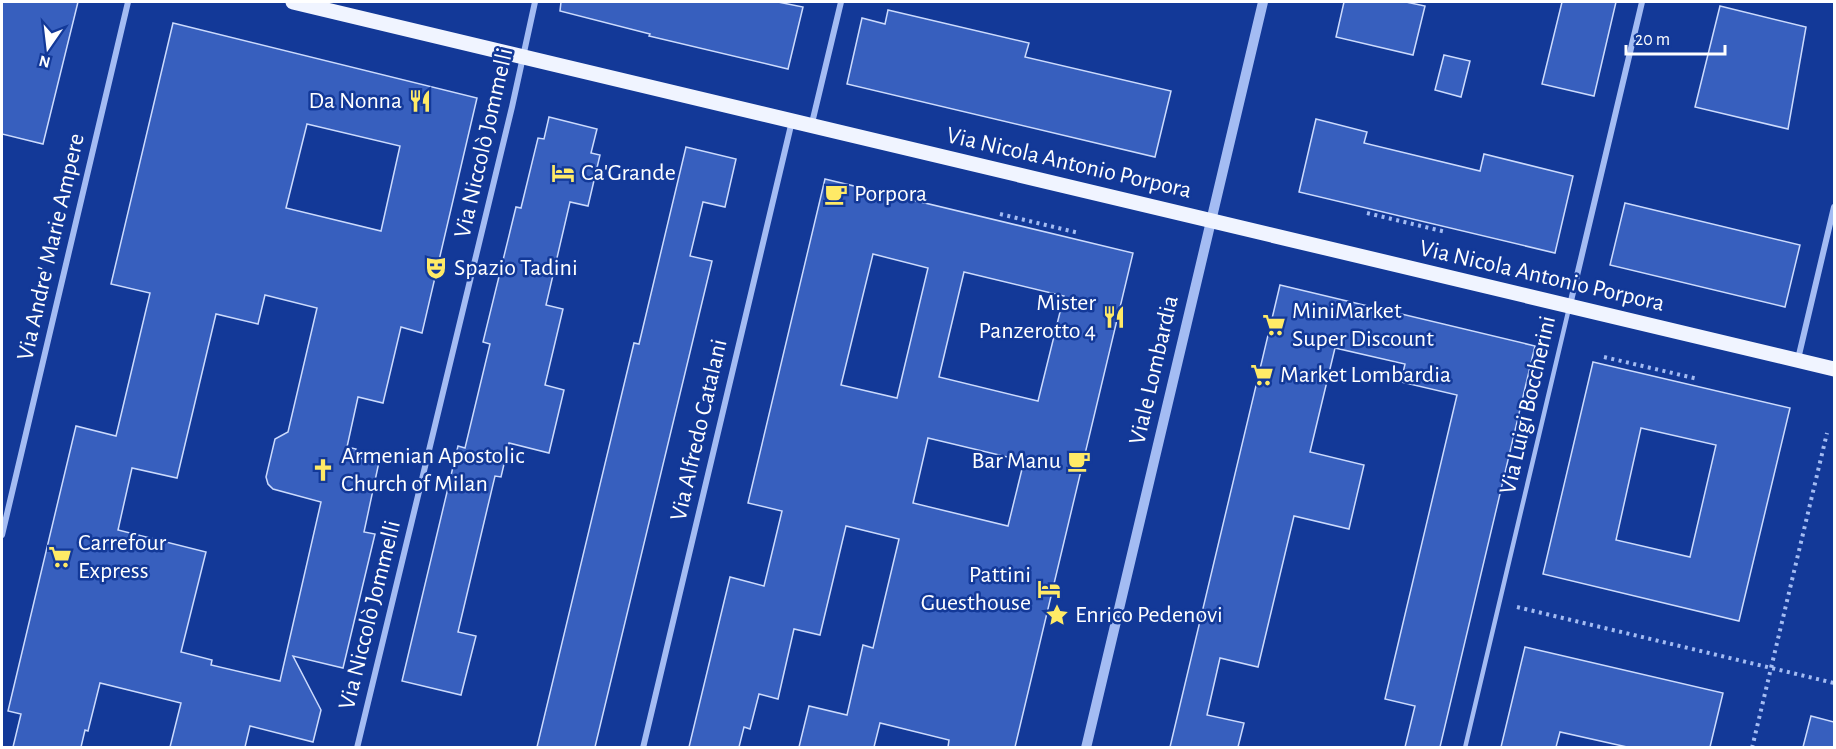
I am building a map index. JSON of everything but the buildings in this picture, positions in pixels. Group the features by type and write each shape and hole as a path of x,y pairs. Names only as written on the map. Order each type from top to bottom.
{"main road":[{"name":"Via Nicola Antonio Porpora","path":"293,2 1834,369"}],"street":[{"name":"Via Andre' Marie Ampere","path":"2,535 128,2"},
{"name":"Via Niccolò Jommelli","path":"357,747 512,107 535,2"},
{"path":"811,125 841,2"},
{"name":"Viale Lombardia","path":"1086,747 1263,2"},
{"name":"Via Luigi Boccherini","path":"1570,306 1642,2"},
{"name":"Via Alfredo Catalani","path":"643,747 792,121"},
{"path":"1798,360 1834,207"}],"lane":[{"name":"Via Luigi Boccherini","path":"1465,747 1570,306"}],"path":[{"path":"1367,213 1446,232"},
{"path":"1000,214 1079,233"},
{"path":"1604,357 1698,379"},
{"path":"1752,747 1827,434"},
{"path":"1500,603 1834,682"}],"place":[{"name":"Da Nonna","path":"420,101"},
{"name":"Ca'Grande","path":"563,173"},
{"name":"Porpora","path":"836,194"},
{"name":"Spazio Tadini","path":"436,268"},
{"name":"Mister Panzerotto 4","path":"1114,317"},
{"name":"MiniMarket Super Discount","path":"1274,325"},
{"name":"Market Lombardia","path":"1262,375"},
{"name":"Bar Manu","path":"1079,461"},
{"name":"Armenian Apostolic Church of Milan","path":"323,470"},
{"name":"Carrefour Express","path":"60,557"},
{"name":"Pattini Guesthouse","path":"1049,589"},
{"name":"Enrico Pedenovi","path":"1057,615"}]}
